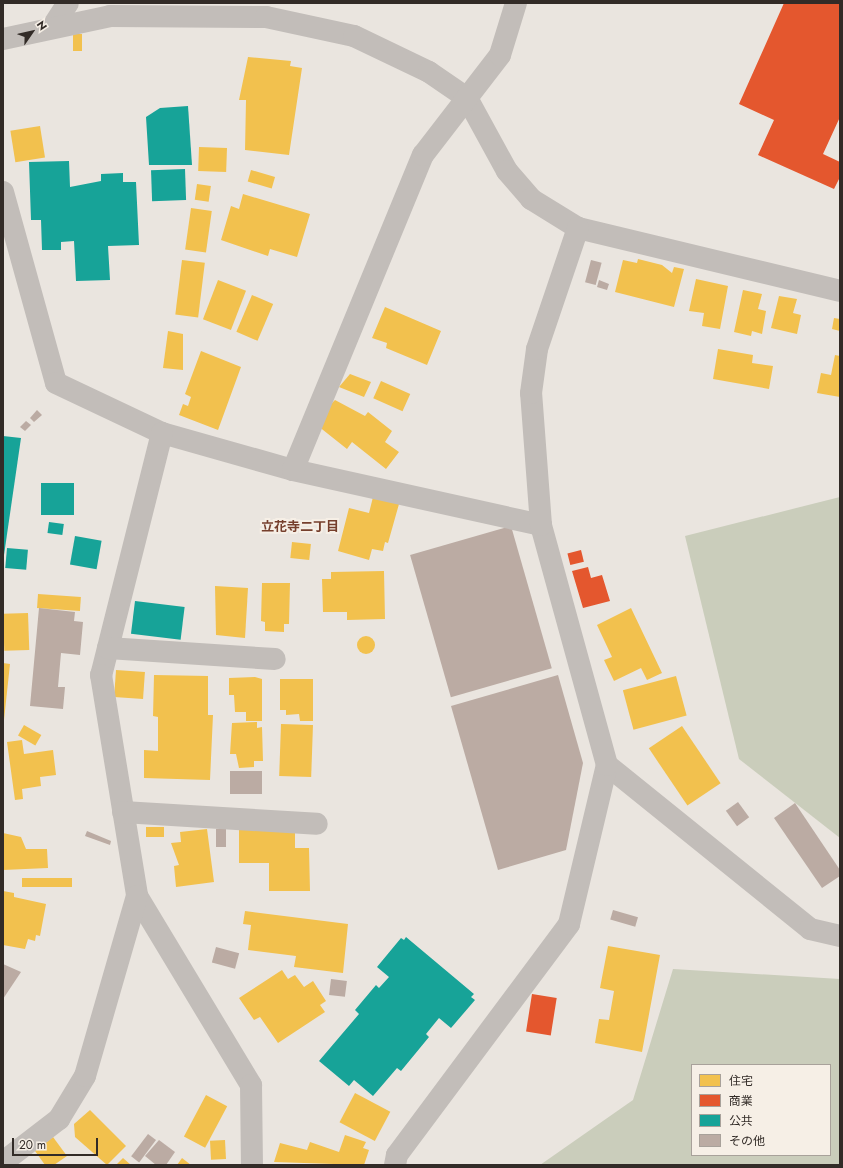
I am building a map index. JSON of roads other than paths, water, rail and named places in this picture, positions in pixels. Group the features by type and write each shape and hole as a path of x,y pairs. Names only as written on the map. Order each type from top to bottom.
{"street":[{"path":"53,26 68,3"},
{"path":"292,470 423,154 500,55 516,3"},
{"path":"3,39 53,26 110,16 266,17 354,36 429,72 467,98 507,171 526,193 578,228 840,291"},
{"path":"3,192 56,383 162,433 292,470 541,525"},
{"path":"395,1165 397,1155 569,924 607,765 541,525 531,393 537,349 578,228"},
{"path":"162,433 102,675 137,896 250,1085 252,1165"},
{"path":"108,648 275,659"},
{"path":"607,765 810,929 840,936"},
{"path":"123,812 317,824"},
{"path":"3,1162 59,1119 85,1076 137,896"}],"district":[{"name":"立花寺二丁目","path":"300,527"}]}
